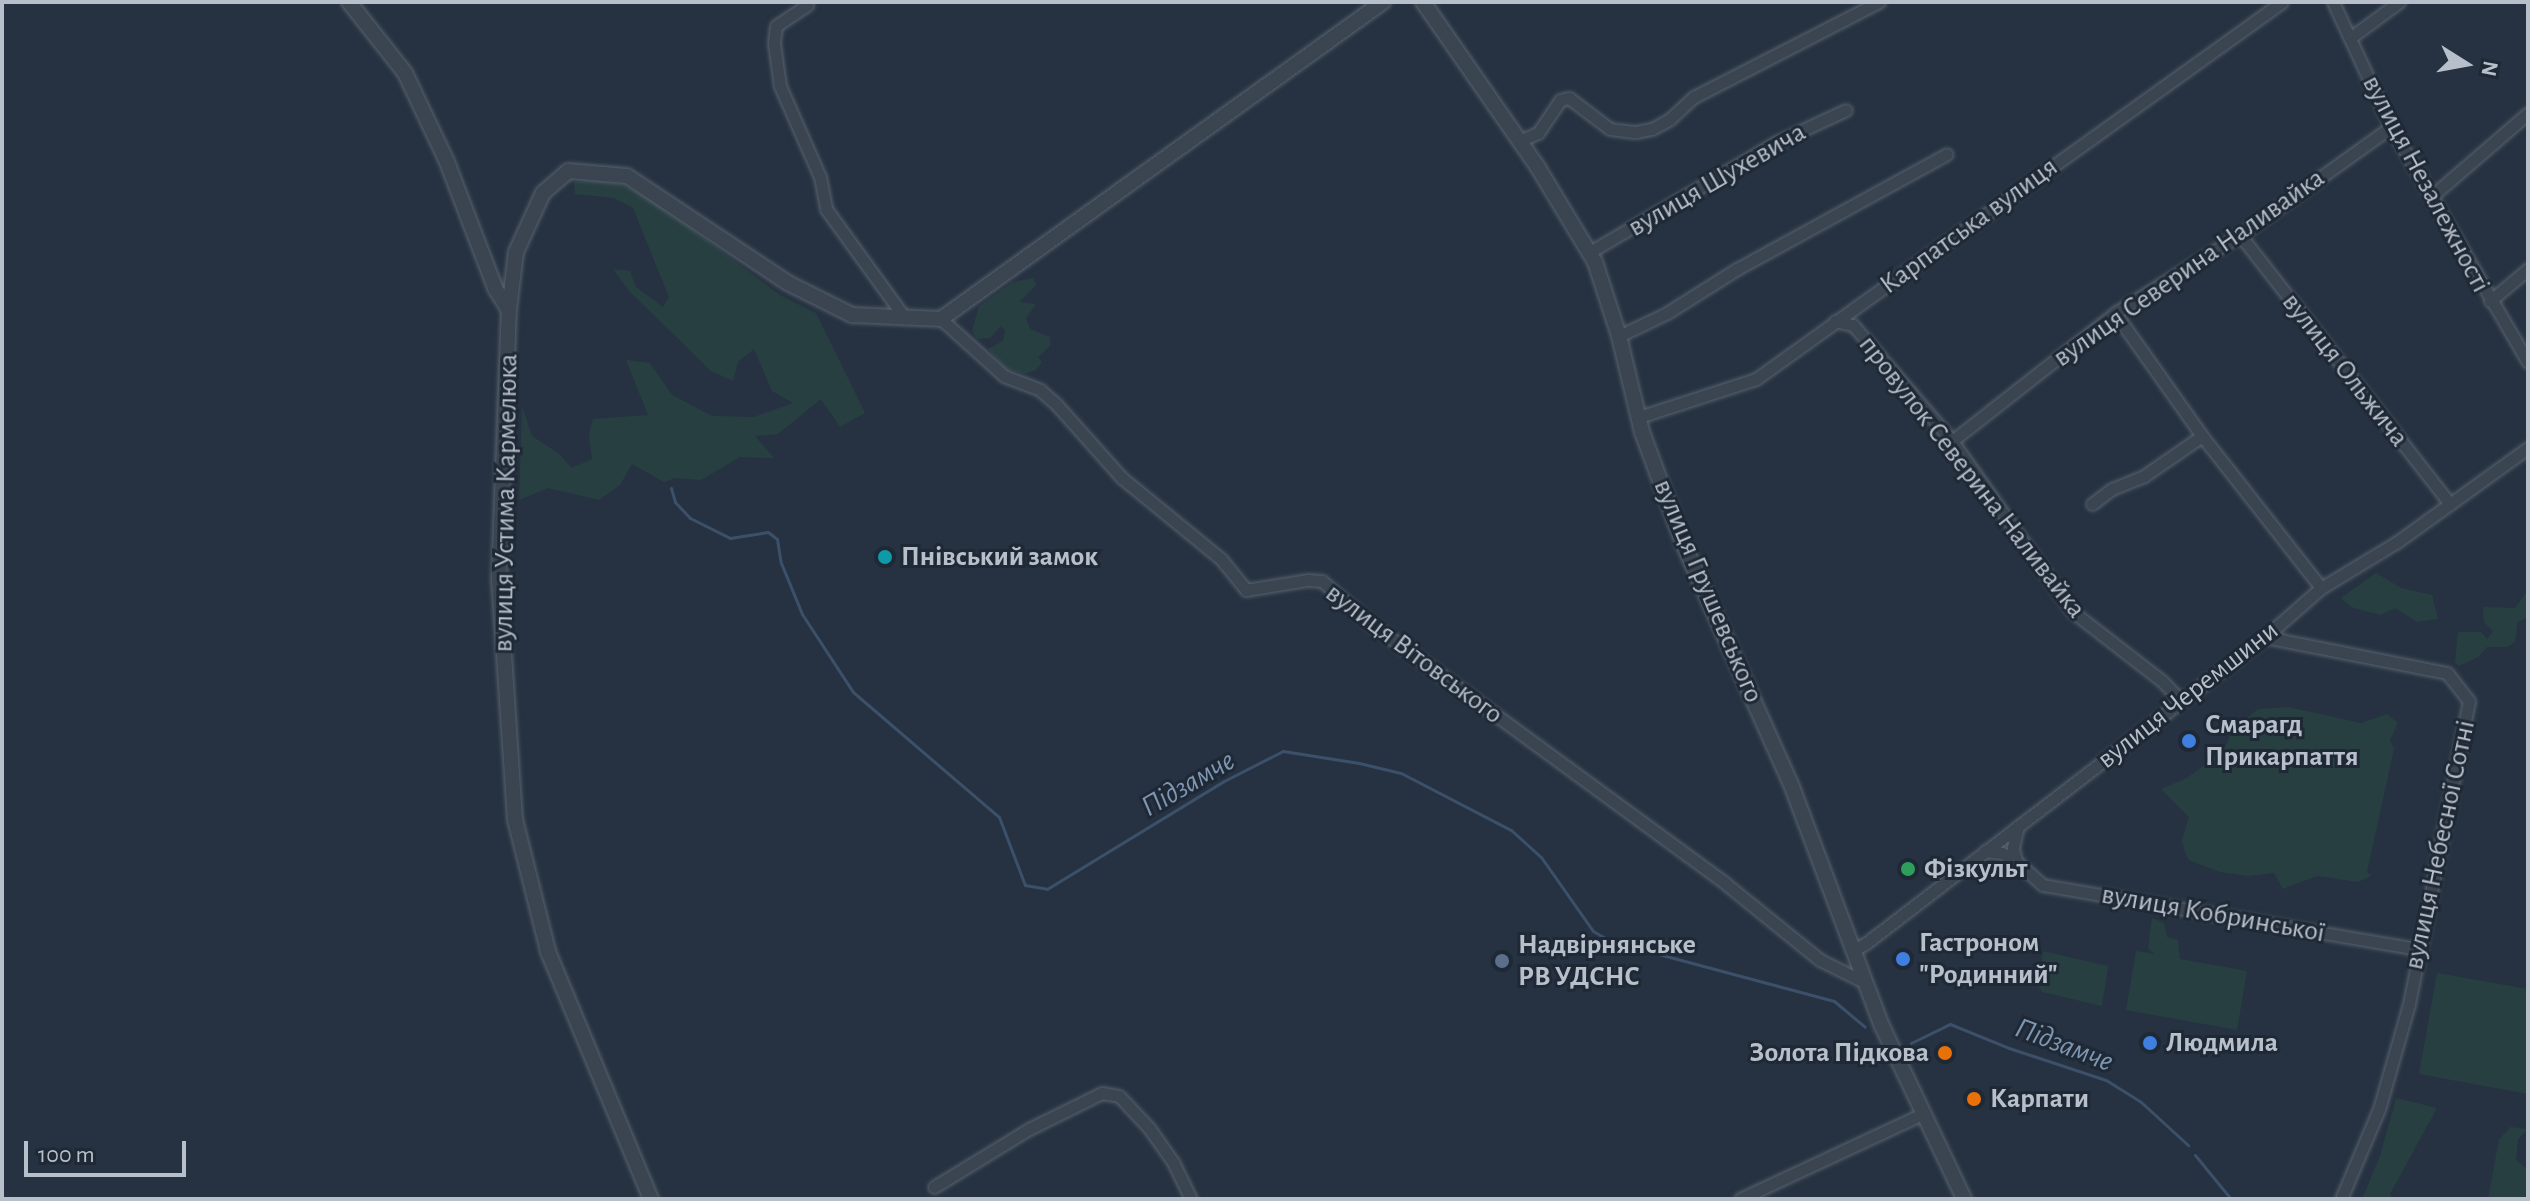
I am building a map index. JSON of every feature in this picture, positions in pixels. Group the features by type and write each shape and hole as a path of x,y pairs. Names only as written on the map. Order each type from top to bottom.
{"street":[{"path":"349,2 405,73 447,162 495,288 509,310"},
{"path":"807,2 776,26 774,43 780,86 820,177 826,209 905,318"},
{"path":"941,319 1383,2"},
{"name":"вулиця Грушевського","path":"1423,2 1519,141 1590,252 1619,336 1639,417 1683,543 1792,787 1864,982 1922,1114 1964,1199"},
{"path":"1519,141 1538,133 1560,100 1569,98 1610,129 1652,129 1670,119 1694,97 1879,2"},
{"name":"Карпатська вулиця","path":"1639,417 1756,379 2282,2"},
{"name":"вулиця Незалежності","path":"2333,2 2391,127 2528,362"},
{"path":"2350,38 2399,2"},
{"name":"вулиця Шухевича","path":"1590,252 1775,143 1846,110"},
{"path":"2432,196 2528,113"},
{"name":"вулиця Северина Наливайка","path":"1952,441 2115,313 2240,235 2391,127"},
{"path":"1619,336 1667,313 1737,269 1947,154"},
{"name":"вулиця Устима Кармелюка","path":"651,1199 548,951 515,820 499,579 509,310 516,252 543,193 568,171 627,176 788,283 852,315 941,319"},
{"name":"вулиця Ольжича","path":"2240,235 2450,504"},
{"path":"2490,301 2528,269"},
{"path":"2115,313 2202,436 2321,588"},
{"name":"вулиця Вітовського","path":"941,319 1004,376 1040,390 1056,404 1122,478 1221,559 1246,590 1308,580 1322,581 1370,623 1726,884 1820,960 1864,982"},
{"name":"провулок Северина Наливайка","path":"1835,321 1853,325 1952,441 2073,612 2162,681 2181,701"},
{"path":"2092,504 2112,489 2144,476 2202,436"},
{"name":"вулиця Черемшини","path":"1853,950 1865,944 2265,637 2321,588 2397,542 2528,448"},
{"name":"вулиця Небесної Сотні","path":"2265,637 2447,673 2469,701 2409,1004 2379,1109 2341,1199"},
{"path":"2016,861 2013,848 2018,826"},
{"name":"вулиця Кобринської","path":"1985,851 2002,853 2016,861 2043,885 2419,949"},
{"path":"934,1187 1029,1129 1102,1093 1119,1096 1149,1128 1181,1176 1191,1199"},
{"path":"1740,1199 1922,1114"}],"green space":[{"path":"574,182 621,184 652,199 780,295 816,313 865,413 840,427 821,399 778,434 755,436 774,458 740,457 701,480 675,478 664,482 632,464 620,485 599,500 548,488 519,500 522,406 532,436 558,453 572,468 592,459 589,434 593,419 648,415 626,360 650,363 672,395 712,416 754,417 793,403 772,391 754,349 738,362 733,381 711,371 630,292 613,269 630,271 636,287 663,307 669,297 633,208 614,198 575,194"},
{"path":"1033,278 1036,285 1019,302 1036,304 1026,318 1030,329 1050,337 1050,346 1038,357 1042,362 1036,370 1025,374 1004,368 988,349 1003,341 1005,331 1001,326 990,338 977,339 972,331 979,306 1013,282"},
{"path":"2376,573 2401,588 2432,595 2438,619 2417,622 2395,608 2381,615 2351,607 2341,598"},
{"path":"2528,590 2528,617 2518,622 2515,642 2507,647 2487,647 2478,657 2459,666 2455,663 2458,632 2481,632 2487,639 2493,631 2484,622 2483,607 2515,608"},
{"path":"2288,707 2361,723 2387,714 2398,723 2390,740 2394,749 2367,872 2371,876 2358,882 2317,876 2283,889 2274,873 2248,876 2220,872 2189,860 2185,852 2182,840 2189,817 2161,789 2187,778 2223,751 2234,728 2258,709"},
{"path":"2152,918 2164,923 2167,937 2178,940 2180,959 2247,971 2237,1030 2126,1010 2136,951 2155,954 2148,949"},
{"path":"2043,951 2108,966 2102,1006 2042,992 2038,985"},
{"path":"2437,973 2528,989 2528,1094 2419,1074"},
{"path":"2396,1098 2437,1108 2390,1194 2394,1199 2362,1199 2380,1156"},
{"path":"2511,1127 2528,1129 2518,1139 2516,1160 2528,1170 2528,1199 2488,1199 2499,1139"}],"waterway":[{"name":"Підзамче","path":"671,488 675,502 690,518 730,538 768,532 777,539 781,563 802,614 853,692 999,817 1025,885 1047,889 1224,781 1283,751 1359,763 1401,773 1511,830 1541,857 1593,931 1610,941 1834,1001 1865,1027"},
{"name":"Підзамче","path":"1911,1043 1950,1024 2009,1048 2106,1080 2141,1102 2188,1145"},
{"name":"Підзамче","path":"2195,1155 2231,1199"}],"place":[{"name":"Пнівський замок","path":"885,557"},
{"name":"Смарагд Прикарпаття","path":"2189,741"},
{"name":"Фізкульт","path":"1908,869"},
{"name":"Гастроном \"Родинний\"","path":"1903,959"},
{"name":"Надвірнянське РВ УДСНС","path":"1502,961"},
{"name":"Людмила","path":"2150,1043"},
{"name":"Золота Підкова","path":"1945,1053"},
{"name":"Карпати","path":"1974,1099"}]}
